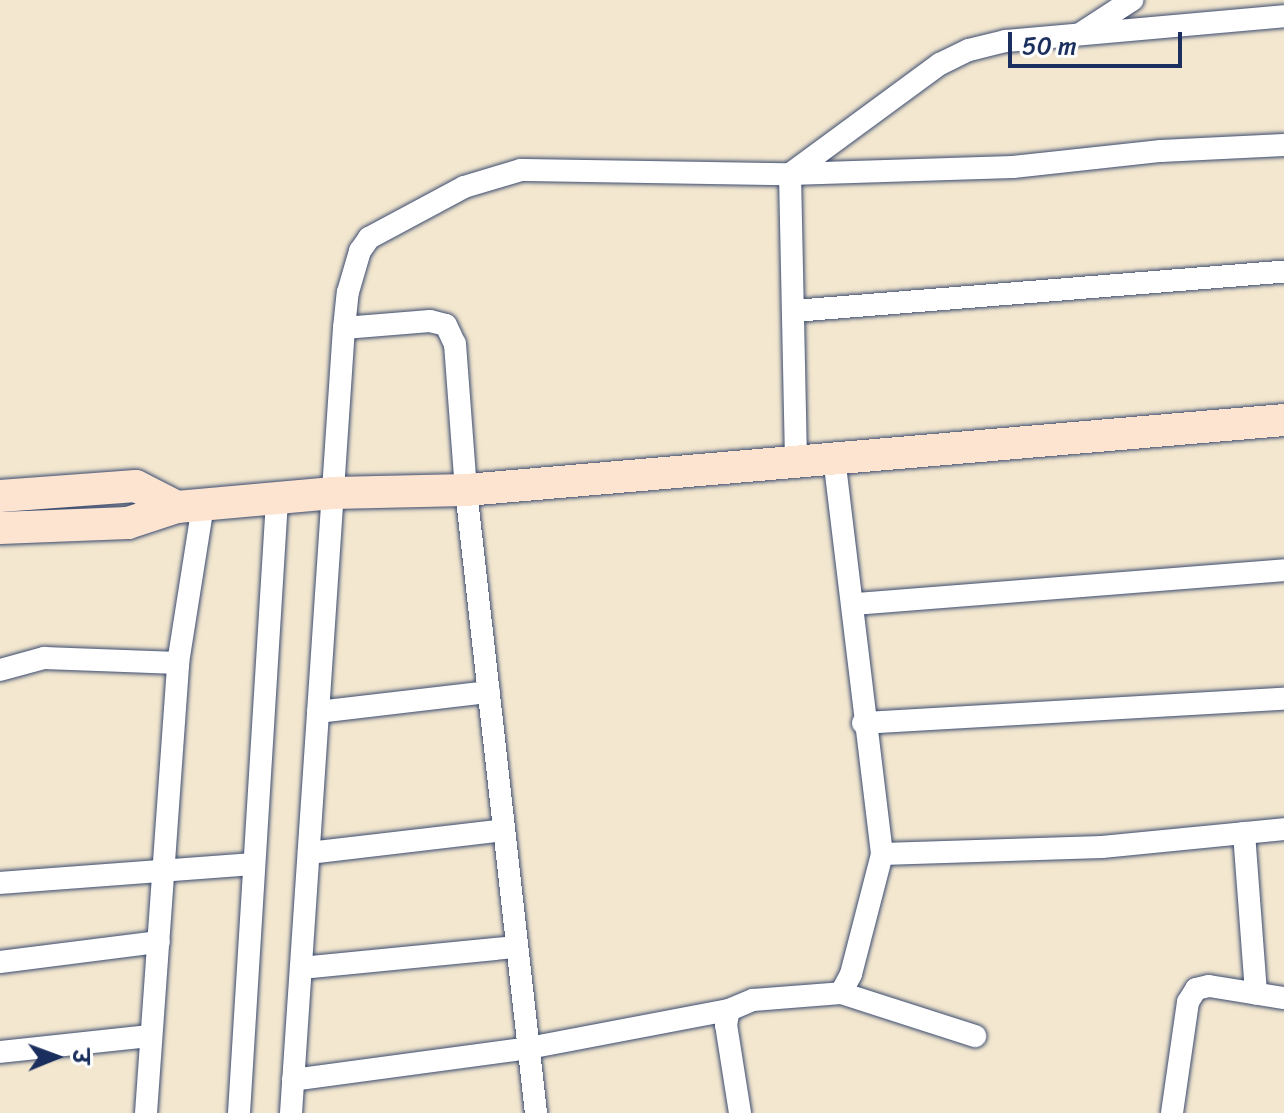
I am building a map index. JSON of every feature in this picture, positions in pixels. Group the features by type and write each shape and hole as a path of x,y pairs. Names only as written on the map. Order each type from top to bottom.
{"street":[{"path":"1078,35 1132,0"},
{"path":"790,174 940,64 969,50 1006,41 1284,16"},
{"path":"291,1113 344,328 348,292 360,251 369,238 383,227 500,173 542,168 790,174 1013,167 1161,151 1284,145"},
{"path":"790,174 796,459"},
{"path":"794,311 1284,272"},
{"path":"344,328 430,321 446,325 455,344 466,490 536,1113"},
{"path":"0,528 128,523 190,506 277,501 333,493 466,490 796,459 1284,420"},
{"path":"834,456 855,604 863,723 882,854 851,974 841,993"},
{"path":"0,496 136,486 190,506"},
{"path":"239,1113 252,864 277,501"},
{"path":"146,1113 190,506"},
{"path":"855,604 1284,570"},
{"path":"0,670 44,658 178,663"},
{"path":"318,712 489,692"},
{"path":"863,723 1284,699"},
{"path":"882,854 1102,847 1284,829"},
{"path":"309,853 504,830"},
{"path":"1244,833 1256,994"},
{"path":"0,883 163,874 252,864"},
{"path":"0,962 159,942"},
{"path":"301,968 517,947"},
{"path":"1172,1113 1188,1002 1196,989 1284,998"},
{"path":"293,1080 529,1048 729,1010 753,1000 841,993 975,1036"},
{"path":"729,1010 726,1025 740,1113"},
{"path":"0,1052 150,1036"}]}
